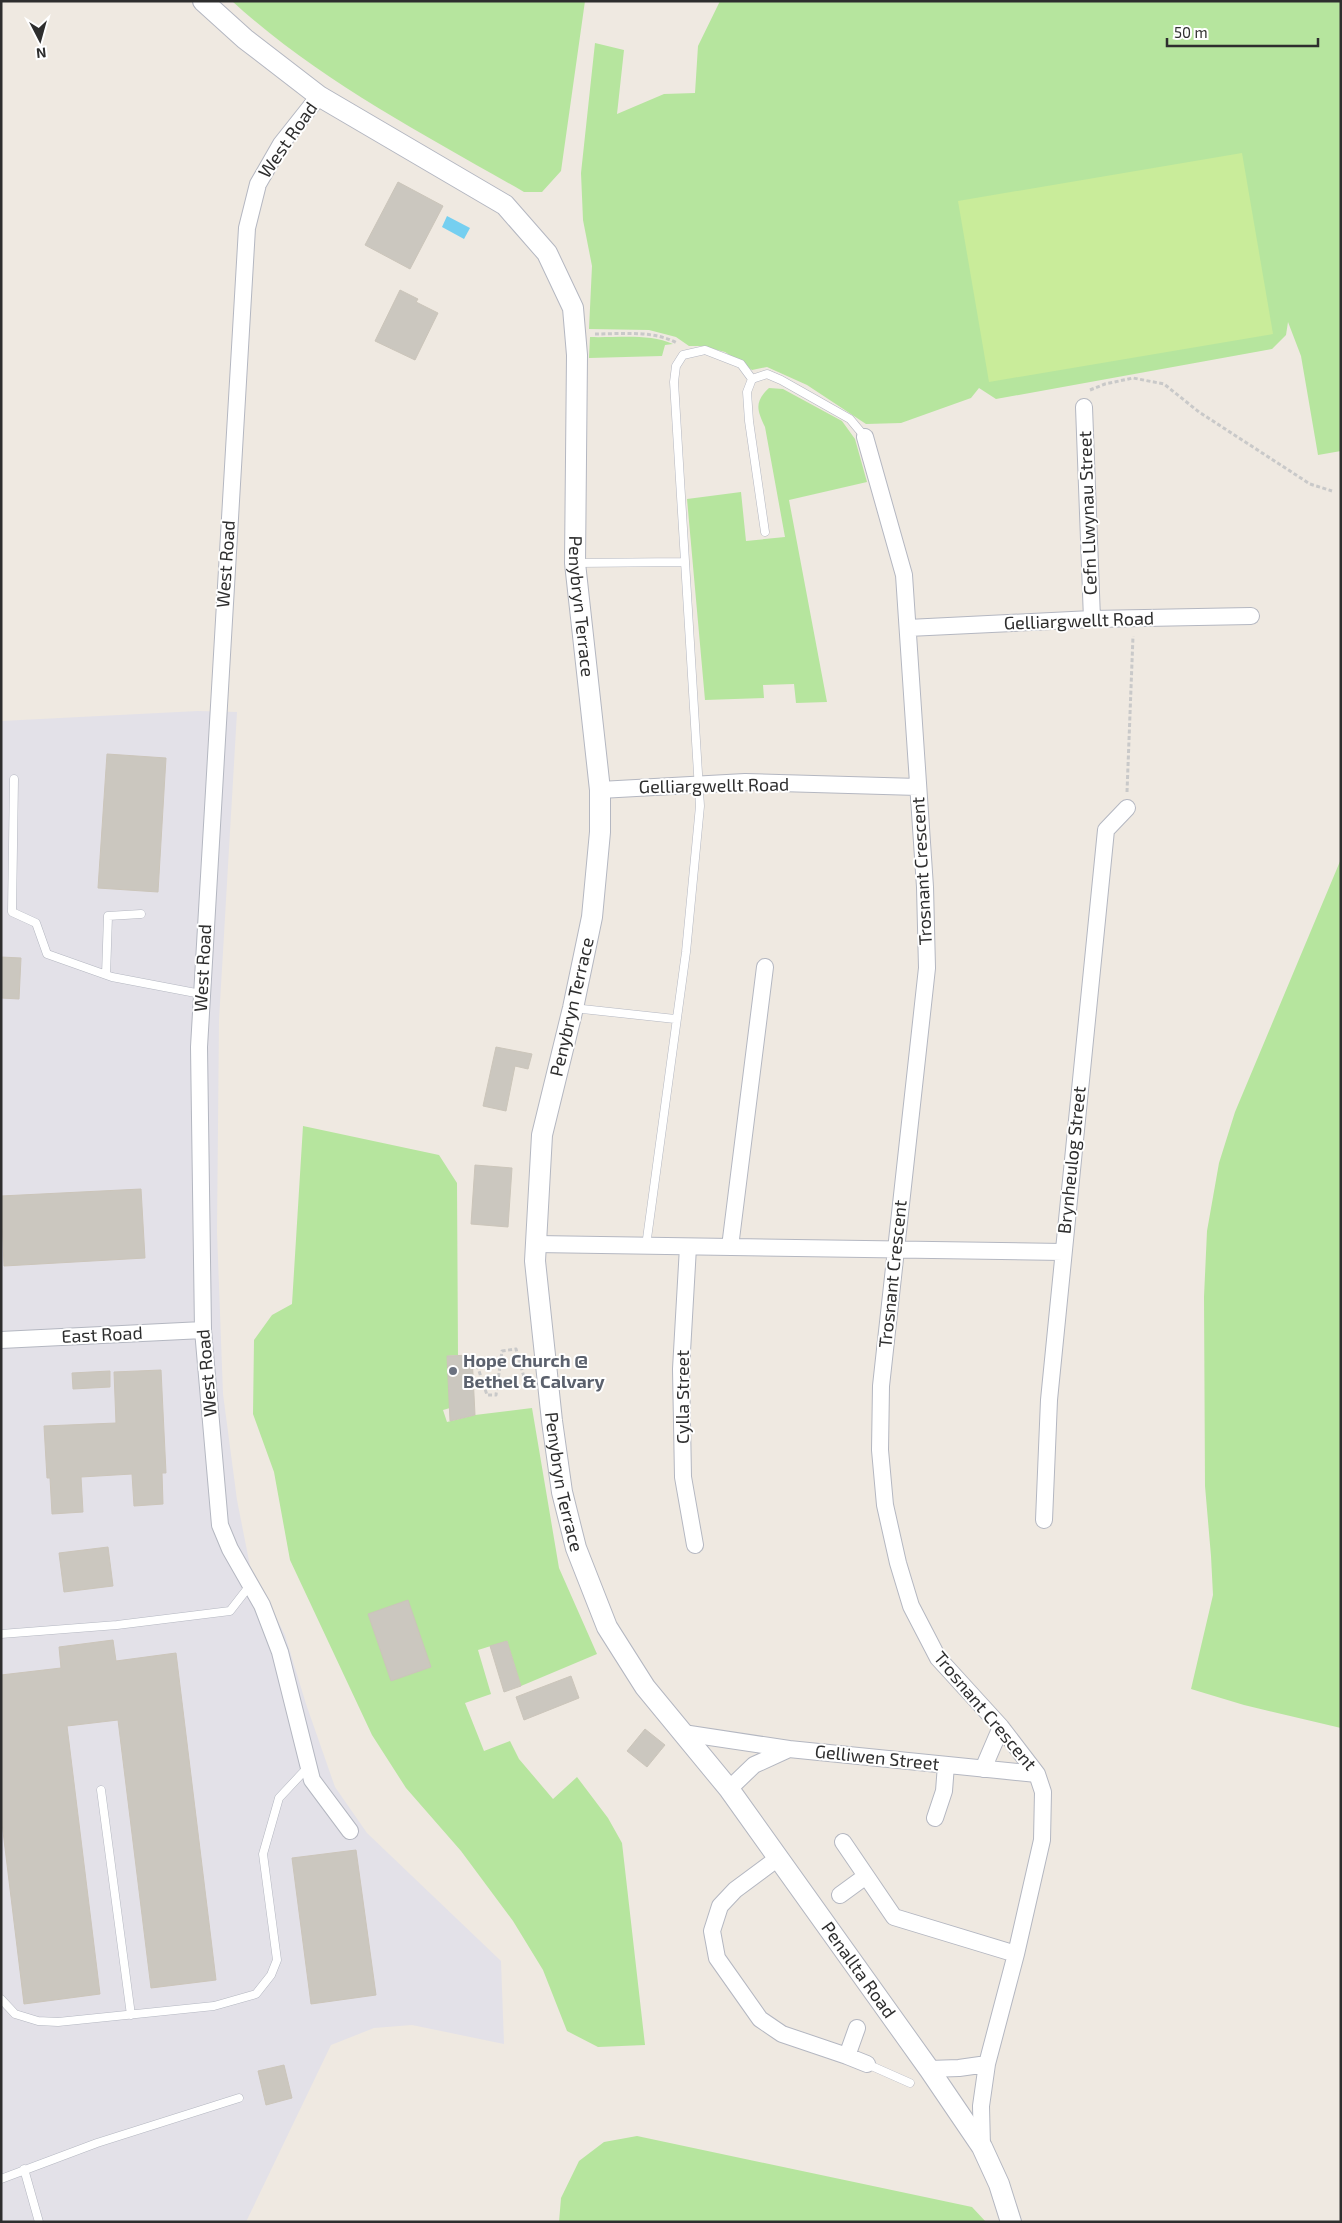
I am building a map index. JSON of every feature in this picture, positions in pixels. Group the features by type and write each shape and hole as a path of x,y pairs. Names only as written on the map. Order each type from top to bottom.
{"street":[{"name":"Penybryn Terrace","path":"203,1 245,39 319,96 505,205 547,253 573,308 577,355 574,563 600,790 600,832 592,917 573,1008 542,1135 535,1262 549,1396 562,1492 576,1548 607,1628 645,1687 683,1733"},
{"name":"West Road","path":"319,96 281,144 258,184 246,228 199,1047 203,1330 220,1525 230,1549 262,1604 280,1652 312,1780 350,1831"},
{"name":"Cefn Llwynau Street","path":"1084,407 1092,619"},
{"name":"Trosnant Crescent","path":"865,437 904,575 925,887 927,968 881,1386 880,1450 885,1505 898,1563 911,1606 938,1658 1001,1727 1037,1774 1043,1792 1042,1840 1016,1954 987,2064 981,2106 982,2147"},
{"name":"Gelliargwellt Road","path":"908,628 1092,619 1251,616"},
{"name":"Gelliargwellt Road","path":"600,790 745,782 918,787"},
{"name":"Brynheulog Street","path":"1044,1520 1049,1400 1106,830 1126,808"},
{"path":"730,1248 765,967"},
{"path":"536,1244 688,1248 1063,1252"},
{"name":"Cylla Street","path":"688,1248 681,1369 683,1477 695,1545"},
{"name":"East Road","path":"1,1340 203,1330"},
{"path":"984,1768 1001,1727"},
{"path":"683,1733 789,1749"},
{"name":"Penallta Road","path":"683,1733 729,1789 929,2069 982,2147 999,2184 1011,2222"},
{"name":"Gelliwen Street","path":"729,1789 754,1765 789,1749 1037,1774"},
{"path":"935,1818 944,1791 946,1765"},
{"path":"843,1842 894,1917 1016,1954"},
{"path":"778,1858 735,1890 720,1906 712,1931 717,1958 760,2019 782,2034 867,2064"},
{"path":"840,1895 866,1876"},
{"path":"847,2056 857,2028"},
{"path":"929,2069 959,2068 987,2064"}],"lane":[{"path":"646,1246 675,1020 686,952 700,806 674,382 676,366 683,355 705,350 741,364 752,379"},
{"path":"752,379 767,374 781,380 850,419 865,437"},
{"path":"752,379 747,392 749,421 765,532"},
{"path":"574,563 684,562"},
{"path":"14,779 12,912 36,923 47,954 106,975 202,994"},
{"path":"106,975 108,916 141,914"},
{"path":"573,1008 675,1020"},
{"path":"1,1634 116,1625 230,1611 251,1584"},
{"path":"1,1999 15,2014 38,2021 58,2022 214,2006 256,1994 271,1975 277,1960 264,1854 279,1798 309,1766"},
{"path":"101,1790 132,2015"},
{"path":"867,2064 910,2083"},
{"path":"1,2179 97,2143 239,2098"},
{"path":"24,2169 39,2222"}],"path":[{"path":"574,333 668,338 681,345 683,355"},
{"path":"1084,407 1089,390 1105,384 1134,378 1164,384 1199,412 1310,484 1332,491"},
{"path":"1126,808 1134,618"},
{"path":"475,1359 487,1395 496,1395 502,1351 516,1349 530,1398 549,1396"}],"shaded area":[{"path":"198,711 237,712 219,1020 217,1232 223,1394 237,1500 250,1566 285,1635 306,1704 335,1787 367,1833 501,1961 504,2044 412,2025 374,2028 331,2045 246,2222 1,2222 1,721"}],"green space":[{"path":"232,1 585,1 561,171 542,192 524,192 410,127 336,81 265,30"},
{"path":"720,1 1341,1 1341,451 1318,455 1301,356 1288,322 1286,335 1272,349 996,399 979,388 971,398 901,423 866,424 807,385 767,367 752,370 725,352 702,346 689,346 676,337 649,330 589,329 592,266 583,220 581,173 595,43 624,50 617,114 664,94 695,93 698,46"},
{"path":"1242,153 1273,334 989,382 958,201"},
{"path":"590,337 643,337 654,338 673,344 665,345 662,356 589,358"},
{"path":"769,388 783,389 842,421 855,439 867,482 789,500 827,702 796,703 794,684 763,685 764,698 705,700 687,499 741,492 746,541 785,537 765,427 758,406 764,393"},
{"path":"1341,859 1341,1728 1244,1705 1191,1689 1213,1595 1205,1486 1204,1297 1207,1231 1219,1163 1235,1112"},
{"path":"303,1126 439,1155 457,1183 458,1355 447,1356 450,1408 443,1410 447,1422 475,1415 532,1408 559,1568 597,1654 521,1686 507,1641 478,1650 491,1694 465,1703 484,1751 510,1741 519,1759 553,1799 577,1777 608,1818 622,1843 645,2045 598,2047 567,2031 543,1970 513,1921 461,1851 406,1788 372,1735 290,1560 274,1472 253,1414 254,1340 272,1315 292,1304"},
{"path":"637,2136 972,2207 986,2222 559,2222 561,2198 579,2161 604,2142"}],"water":[{"path":"447,216 470,228 464,239 442,227"}],"building":[{"path":"398,182 443,206 410,269 365,245"},
{"path":"400,290 418,299 416,302 438,313 415,360 375,341"},
{"path":"107,754 166,758 158,892 98,888"},
{"path":"1,957 21,958 19,999 1,998"},
{"path":"496,1047 532,1054 528,1069 515,1066 506,1111 483,1106"},
{"path":"475,1165 512,1168 508,1227 471,1224"},
{"path":"141,1189 145,1258 4,1266 1,1196"},
{"path":"472,1355 475,1415 450,1421 447,1356"},
{"path":"161,1370 166,1473 162,1473 163,1504 134,1506 132,1474 81,1477 83,1512 52,1514 50,1478 47,1478 44,1426 116,1423 114,1372"},
{"path":"110,1371 110,1387 73,1389 72,1373"},
{"path":"108,1547 113,1586 64,1592 59,1553"},
{"path":"408,1600 431,1667 391,1681 368,1614"},
{"path":"113,1640 116,1661 176,1653 216,1980 151,1988 118,1720 67,1726 100,1994 24,2004 1,1815 1,1675 61,1668 59,1647"},
{"path":"507,1641 521,1686 504,1692 490,1646"},
{"path":"571,1676 579,1698 524,1720 516,1697"},
{"path":"645,1729 665,1745 647,1767 627,1751"},
{"path":"356,1850 376,1995 311,2004 292,1858"},
{"path":"284,2065 292,2098 266,2105 258,2071"}],"place":[{"name":"Hope Church @ Bethel & Calvary","path":"453,1371"}]}
